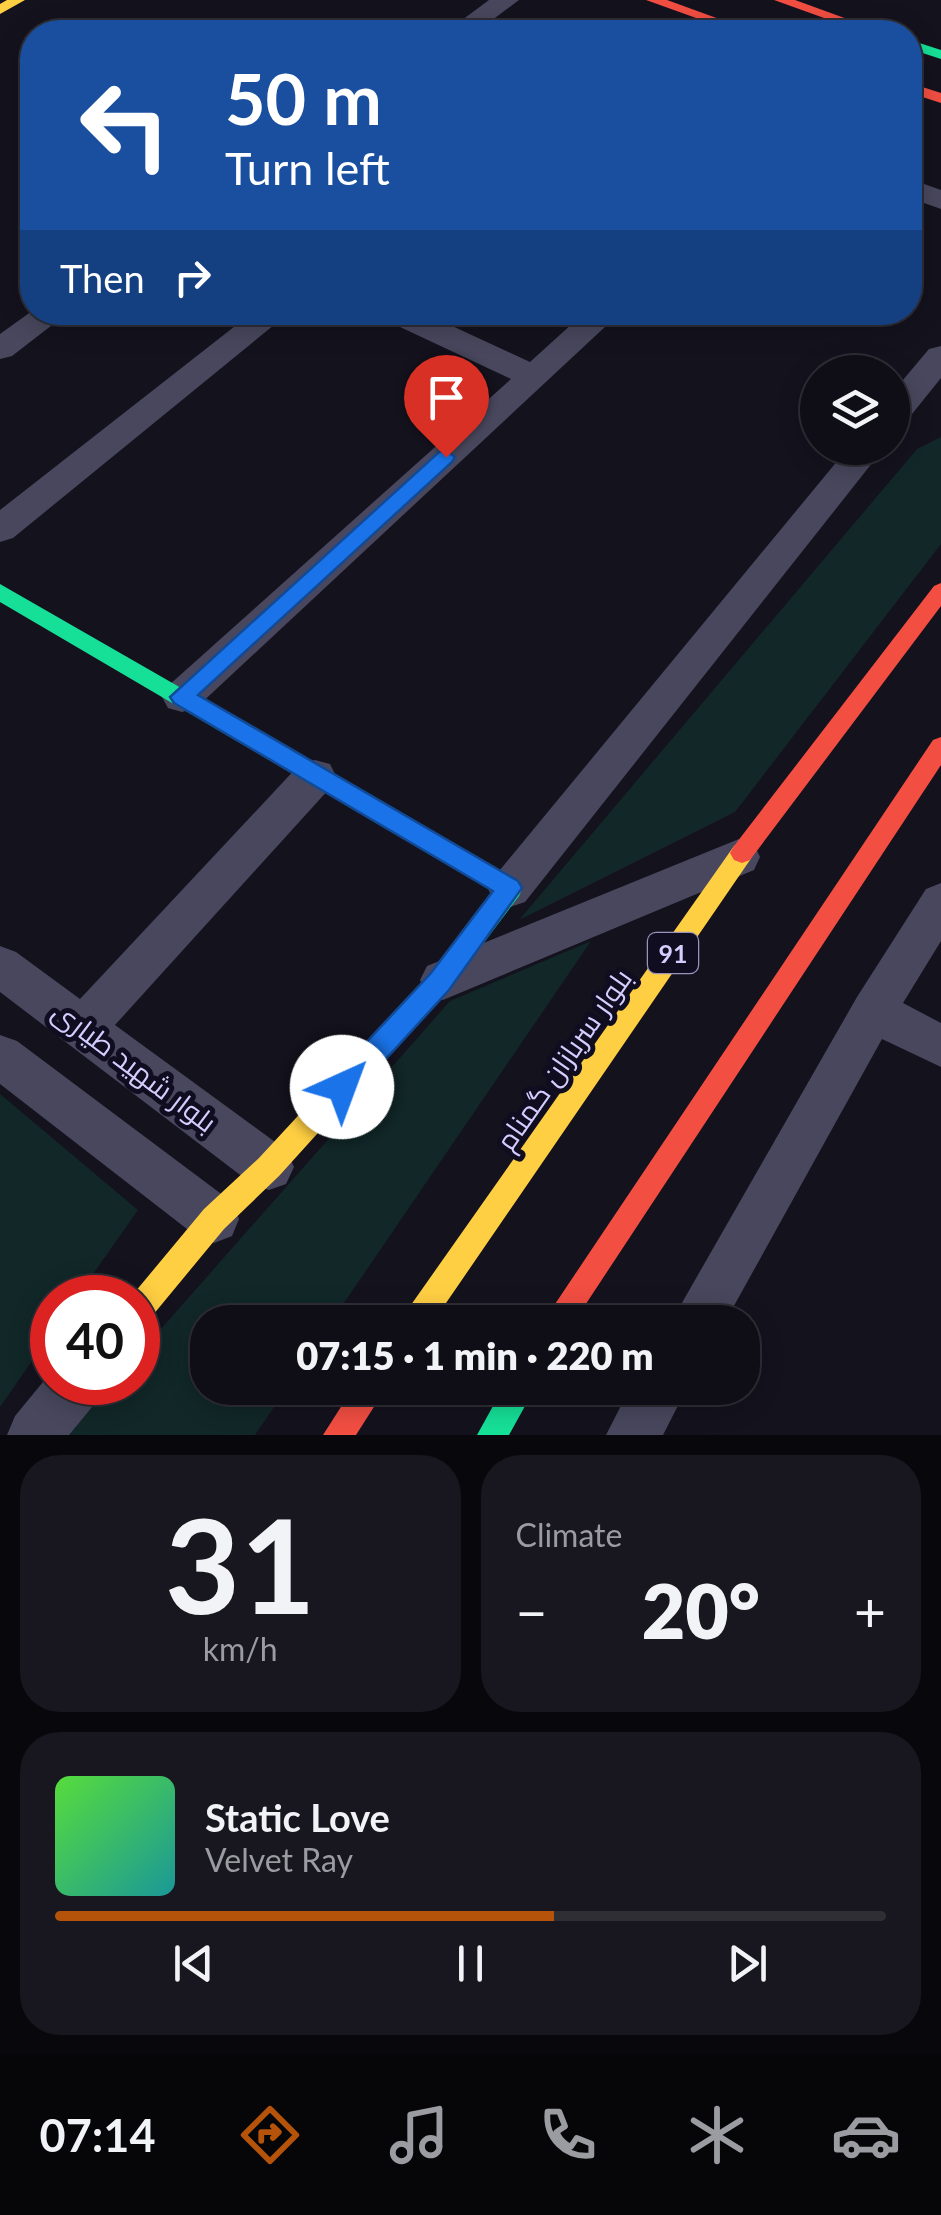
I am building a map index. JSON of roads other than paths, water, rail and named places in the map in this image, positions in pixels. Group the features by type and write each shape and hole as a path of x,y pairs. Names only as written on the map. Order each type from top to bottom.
{"main road":[{"path":"0,10 18,0"},
{"path":"653,0 712,20"},
{"path":"782,0 822,20"},
{"name":"بلوار سربازان گمنام","path":"428,1305 739,858 941,590"},
{"path":"0,592 510,888 440,982 269,1166 214,1219 160,1284"},
{"path":"568,1305 941,746"},
{"path":"338,1435 359,1405"},
{"path":"492,1435 510,1405"}],"street":[{"path":"476,20 506,0"},
{"path":"0,349 34,325"},
{"path":"0,530 258,325"},
{"path":"422,325 534,377"},
{"path":"182,697 591,325"},
{"path":"910,394 941,356"},
{"path":"510,888 853,465"},
{"path":"83,1028 315,776"},
{"path":"440,982 739,858"},
{"path":"706,1305 873,1011 941,902"},
{"name":"بلوار شهید طیاری","path":"0,966 269,1166"},
{"path":"873,1011 941,1046"},
{"path":"0,1056 214,1219"},
{"path":"34,1435 59,1405"},
{"path":"633,1435 650,1405"}]}
